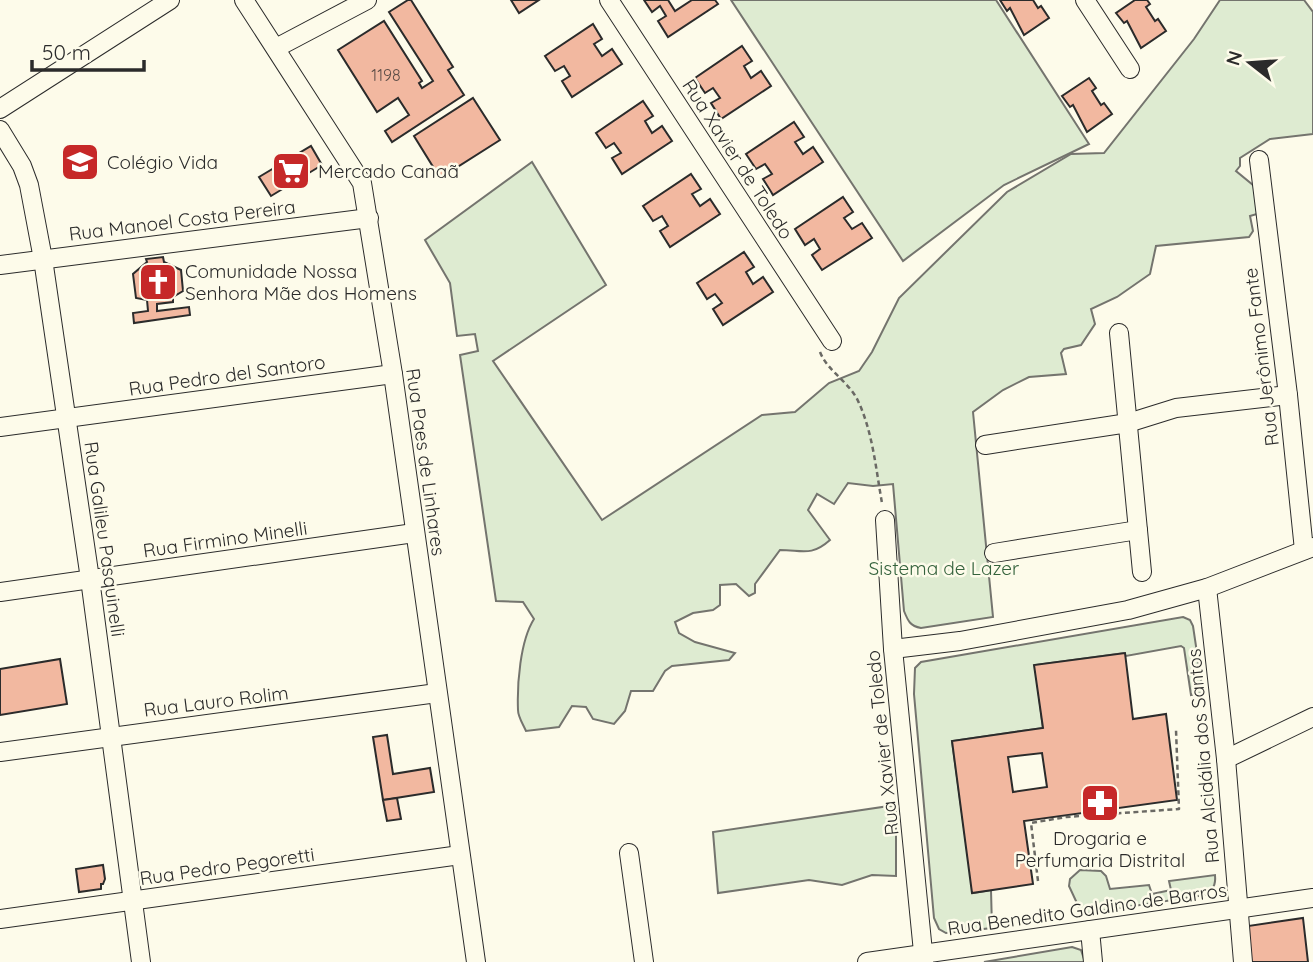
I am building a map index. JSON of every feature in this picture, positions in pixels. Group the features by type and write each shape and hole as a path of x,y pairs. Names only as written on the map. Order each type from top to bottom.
{"street":[{"path":"0,109 170,0"},
{"name":"Rua Paes de Linhares","path":"244,0 362,183 393,374 476,962"},
{"path":"276,48 367,0"},
{"name":"Rua Xavier de Toledo","path":"609,0 825,343"},
{"path":"1085,0 1130,69"},
{"name":"Rua Galileu Pasquinelli","path":"0,130 22,166 29,185 43,259 90,579 141,962"},
{"name":"Rua Jerônimo Fante","path":"1259,160 1308,548"},
{"name":"Rua Manoel Costa Pereira","path":"0,265 369,218"},
{"path":"1119,332 1142,572"},
{"name":"Rua Pedro del Santoro","path":"66,417 393,374"},
{"path":"985,445 1128,423 1176,408 1288,394"},
{"path":"0,427 66,417"},
{"name":"Rua Xavier de Toledo","path":"885,520 893,649 924,958"},
{"path":"994,553 1138,530"},
{"name":"Rua Firmino Minelli","path":"0,592 414,533"},
{"path":"893,649 960,641 1128,610 1207,588 1308,548"},
{"name":"Rua Alcidália dos Santos","path":"1207,588 1226,759 1243,962"},
{"name":"Rua Lauro Rolim","path":"0,752 437,693"},
{"path":"1226,759 1313,717"},
{"path":"629,853 644,962"},
{"name":"Rua Pedro Pegoretti","path":"0,919 460,855"},
{"name":"Rua Benedito Galdino de Barros","path":"867,962 924,958 1090,930 1313,898"},
{"path":"1090,930 1093,962"}],"path":[{"path":"825,343 823,360 848,384 859,403 872,442 885,520"},
{"path":"1038,881 1031,823 1066,817 1179,809 1176,730"}],"green space":[{"path":"731,0 996,0 1089,144 1004,185 903,261"},
{"name":"Sistema de Lazer","path":"1220,0 1304,0 1313,12 1313,134 1270,139 1240,158 1240,166 1236,171 1259,190 1257,214 1250,216 1253,231 1249,237 1156,246 1150,274 1117,297 1091,309 1095,324 1081,345 1064,349 1061,353 1066,374 1029,377 1003,390 973,412 993,617 921,628 912,624 904,611 893,484 873,486 848,483 834,504 817,494 808,510 830,540 812,551 780,550 755,584 755,593 749,596 736,584 720,585 720,605 713,610 693,613 675,622 679,633 695,642 735,653 729,660 672,666 665,671 653,691 631,691 625,711 614,724 593,719 586,707 572,706 559,727 526,731 518,713 519,676 525,639 534,619 523,602 496,601 460,355 478,351 475,334 457,336 450,283 425,240 532,162 606,285 493,361 602,520 762,415 795,412 829,383 859,371 872,352 899,298 1007,192 1071,154 1104,153 1194,39"},
{"path":"1183,617 1190,620 1193,626 1203,693 1191,695 1184,648 1181,646 1126,656 1124,653 1035,665 1043,728 952,741 973,893 991,890 992,928 946,933 939,929 934,918 914,694 915,668 921,662"},
{"path":"896,805 896,876 872,875 842,885 809,880 718,893 713,832"},
{"path":"1080,870 1101,871 1106,876 1110,889 1149,885 1152,894 1171,890 1169,881 1215,875 1215,882 1205,895 1082,914 1069,886 1070,879"},
{"path":"1072,947 1081,950 1085,962 984,962"}],"building":[{"path":"411,0 453,67 448,70 464,95 392,142 385,131 409,115 398,98 377,112 338,50 384,21 422,81 419,83 422,88 433,81 389,12"},
{"path":"511,0 539,0 519,13"},
{"path":"644,0 668,0 675,11 692,0 715,0 718,4 668,37 658,21 666,16 660,6 652,12"},
{"path":"1000,0 1033,0 1049,18 1024,35 1010,8 1007,11"},
{"path":"1135,0 1147,0 1150,4 1146,7 1166,31 1141,48 1127,21 1124,23 1116,13"},
{"path":"593,24 602,39 594,44 602,56 612,49 622,64 572,97 562,81 570,76 564,66 555,71 545,56"},
{"path":"742,46 752,61 744,66 751,78 761,71 771,86 721,119 711,103 720,98 713,88 705,93 695,78"},
{"path":"1089,78 1096,88 1092,91 1101,105 1104,103 1112,114 1087,132 1073,105 1070,107 1062,96"},
{"path":"473,98 500,140 440,178 414,136"},
{"path":"643,101 653,116 645,121 652,133 662,126 672,141 622,174 612,158 621,153 614,143 606,148 596,133"},
{"path":"794,122 804,137 795,142 803,154 813,147 823,162 773,195 763,179 772,174 765,164 756,169 746,154"},
{"name":"Mercado Canaã","path":"311,146 322,165 271,196 259,177"},
{"path":"691,174 701,189 692,194 700,206 710,199 720,214 670,247 660,231 668,226 662,216 653,221 643,206"},
{"path":"843,197 853,212 844,218 852,229 862,223 872,238 822,270 812,255 820,249 814,239 805,245 795,229"},
{"path":"744,252 754,267 746,272 753,284 763,277 773,292 723,325 713,309 722,303 715,294 707,299 697,283"},
{"name":"Comunidade Nossa Senhora Mãe dos Homens","path":"163,257 164,262 181,270 183,291 173,297 173,302 157,304 157,311 189,307 190,315 134,323 133,313 148,311 147,300 136,298 133,274 147,262 146,259"},
{"path":"1125,653 1133,719 1166,714 1177,800 1024,821 1033,884 972,893 952,741 1043,728 1034,665","holes":["1042,753 1047,787 1013,792 1008,757"]},
{"path":"60,659 67,704 0,715 0,669"},
{"path":"387,735 393,774 430,768 434,792 383,800 373,737"},
{"path":"397,798 401,819 387,821 383,800"},
{"path":"103,865 105,879 101,889 79,892 76,869"},
{"path":"1303,918 1308,962 1249,962 1248,926"}],"place":[{"name":"Colégio Vida","path":"80,162"},
{"name":"Mercado Canaã","path":"291,171"},
{"name":"Comunidade Nossa Senhora Mãe dos Homens","path":"158,282"},
{"name":"Drogaria e Perfumaria Distrital","path":"1100,803"}]}
